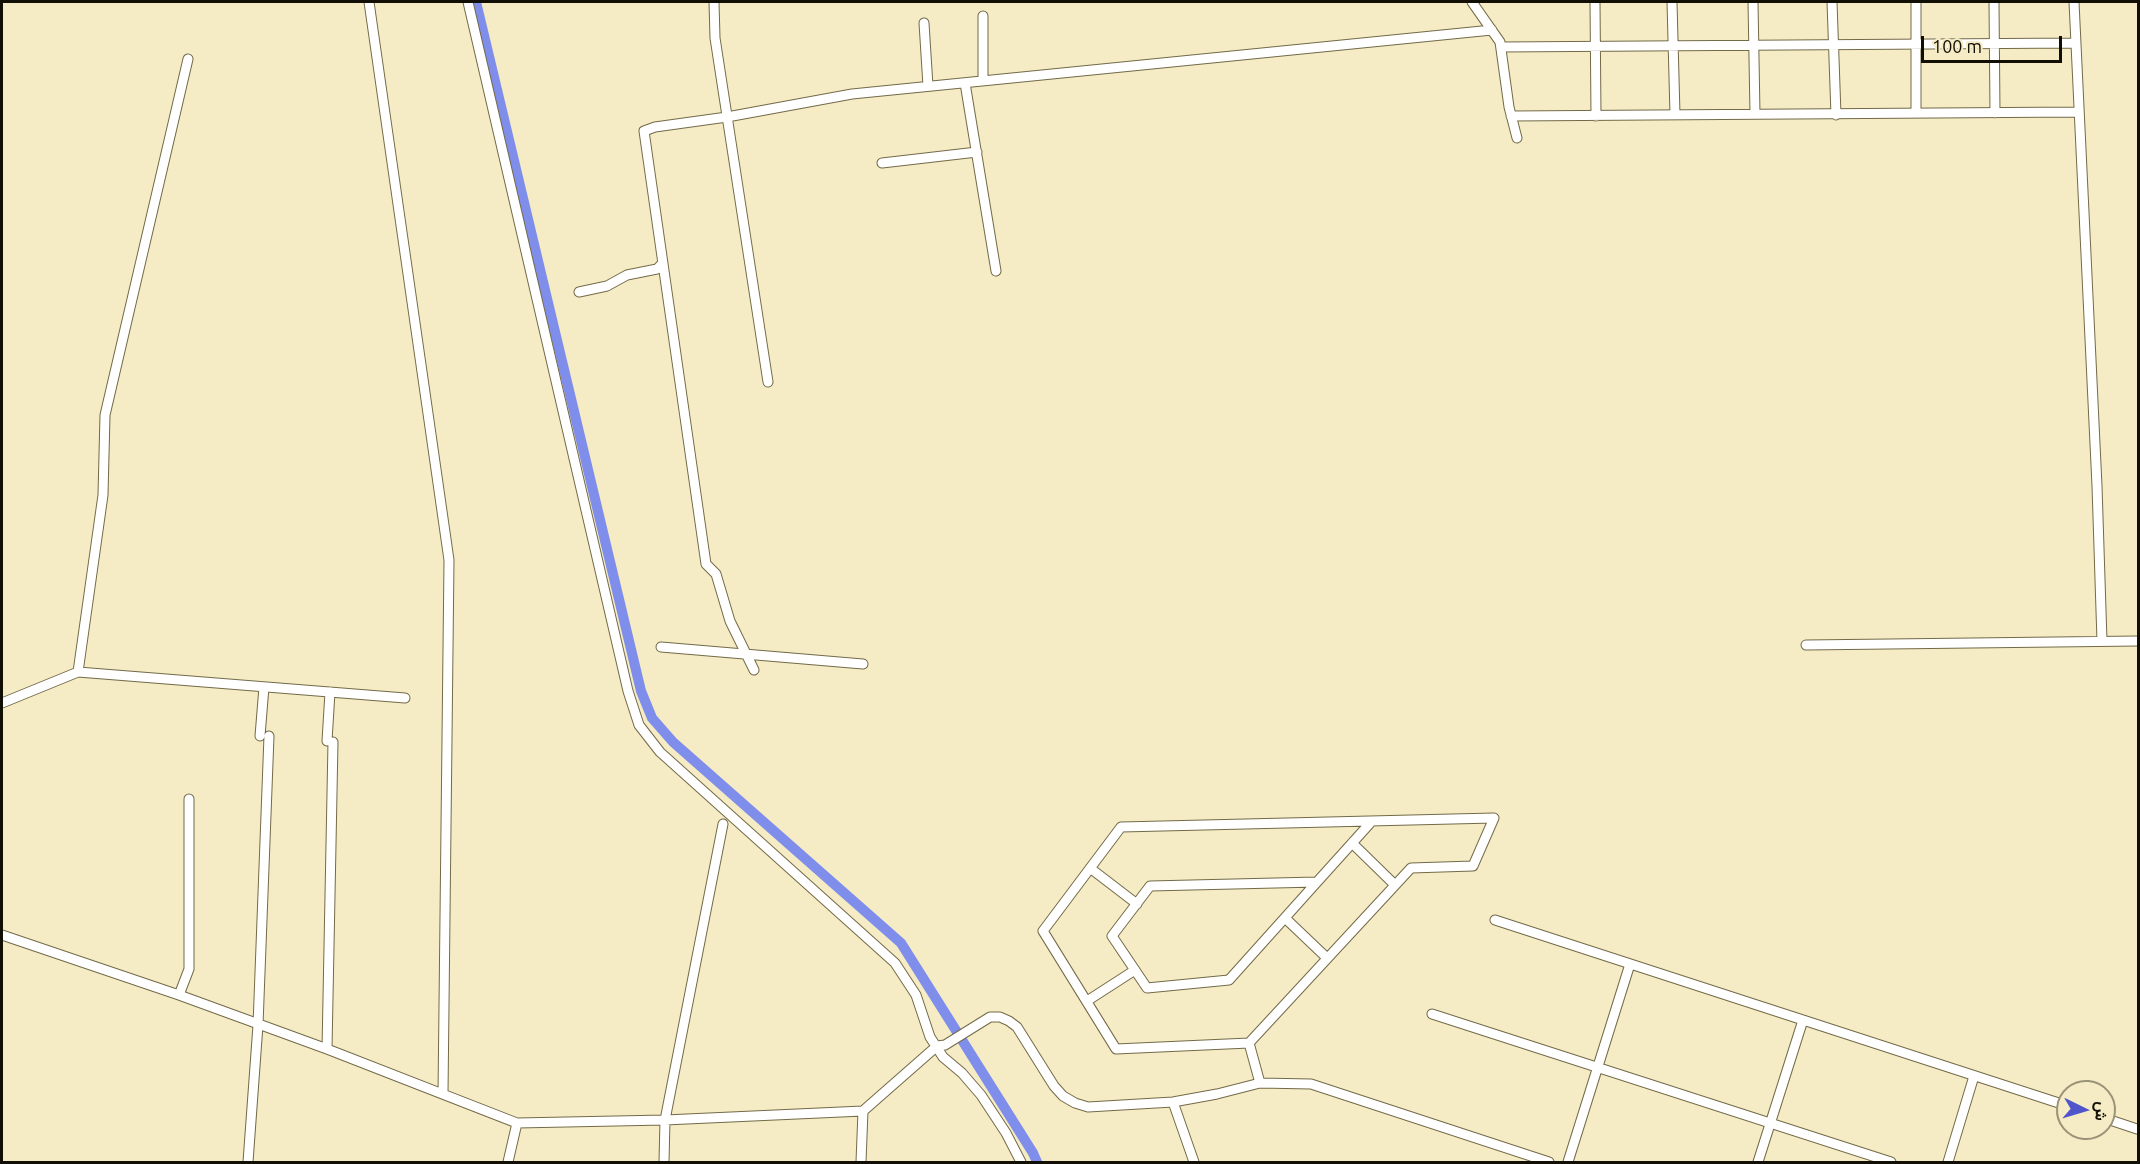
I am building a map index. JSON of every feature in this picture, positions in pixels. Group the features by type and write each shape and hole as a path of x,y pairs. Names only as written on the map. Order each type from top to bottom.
{"street":[{"path":"369,2 449,560 443,1094"},
{"path":"468,2 628,691 639,724 660,752 895,963 916,994 930,1037 941,1046 943,1056 969,1080 993,1112 1021,1162"},
{"path":"714,2 715,38 768,382"},
{"path":"1472,2 1500,42 1511,116 1517,138"},
{"path":"1595,2 1596,116"},
{"path":"1672,2 1675,115"},
{"path":"1753,2 1755,114"},
{"path":"1832,2 1836,115"},
{"path":"1916,2 1916,113"},
{"path":"1994,2 1995,112"},
{"path":"2074,2 2102,641"},
{"path":"983,16 983,81"},
{"path":"924,23 928,86"},
{"path":"754,670 730,621 716,574 706,564 644,131 852,94 1492,30"},
{"path":"1501,47 2075,43"},
{"path":"78,672 103,495 105,415 188,58"},
{"path":"965,82 996,271"},
{"path":"1511,116 2078,112"},
{"path":"882,163 977,153"},
{"path":"579,292 607,286 627,275 657,269 663,263"},
{"path":"1806,645 2139,641"},
{"path":"661,647 863,664"},
{"path":"2,703 78,672 405,698"},
{"path":"248,1162 258,1025 265,736 264,687"},
{"path":"327,1049 330,692"},
{"path":"179,995 189,969 189,798"},
{"path":"1494,818 1473,866 1411,868 1249,1043 1116,1049 1043,931 1121,827 1372,821 1494,818"},
{"path":"1317,882 1150,886 1112,936 1147,988 1229,980 1372,821"},
{"path":"664,1162 665,1120 723,824"},
{"path":"1352,843 1395,885"},
{"path":"1090,868 1137,904"},
{"path":"1285,918 1327,958"},
{"path":"1495,920 2056,1102"},
{"path":"2,934 327,1049 517,1123 665,1120 863,1111 941,1046 990,1017 1000,1017 1017,1027 1054,1086 1075,1104 1102,1107 1173,1102 1260,1083 1311,1084 1549,1162"},
{"path":"1568,1162 1630,964"},
{"path":"1087,1001 1135,970"},
{"path":"1432,1014 1891,1162"},
{"path":"1758,1162 1803,1020"},
{"path":"1249,1043 1260,1083"},
{"path":"1948,1162 1974,1076"},
{"path":"1173,1102 1194,1162"},
{"path":"861,1162 863,1111"},
{"path":"2116,1122 2137,1129"},
{"path":"508,1162 517,1123"}],"waterway":[{"path":"476,2 641,691 652,718 673,742 901,943 1037,1162"}]}
